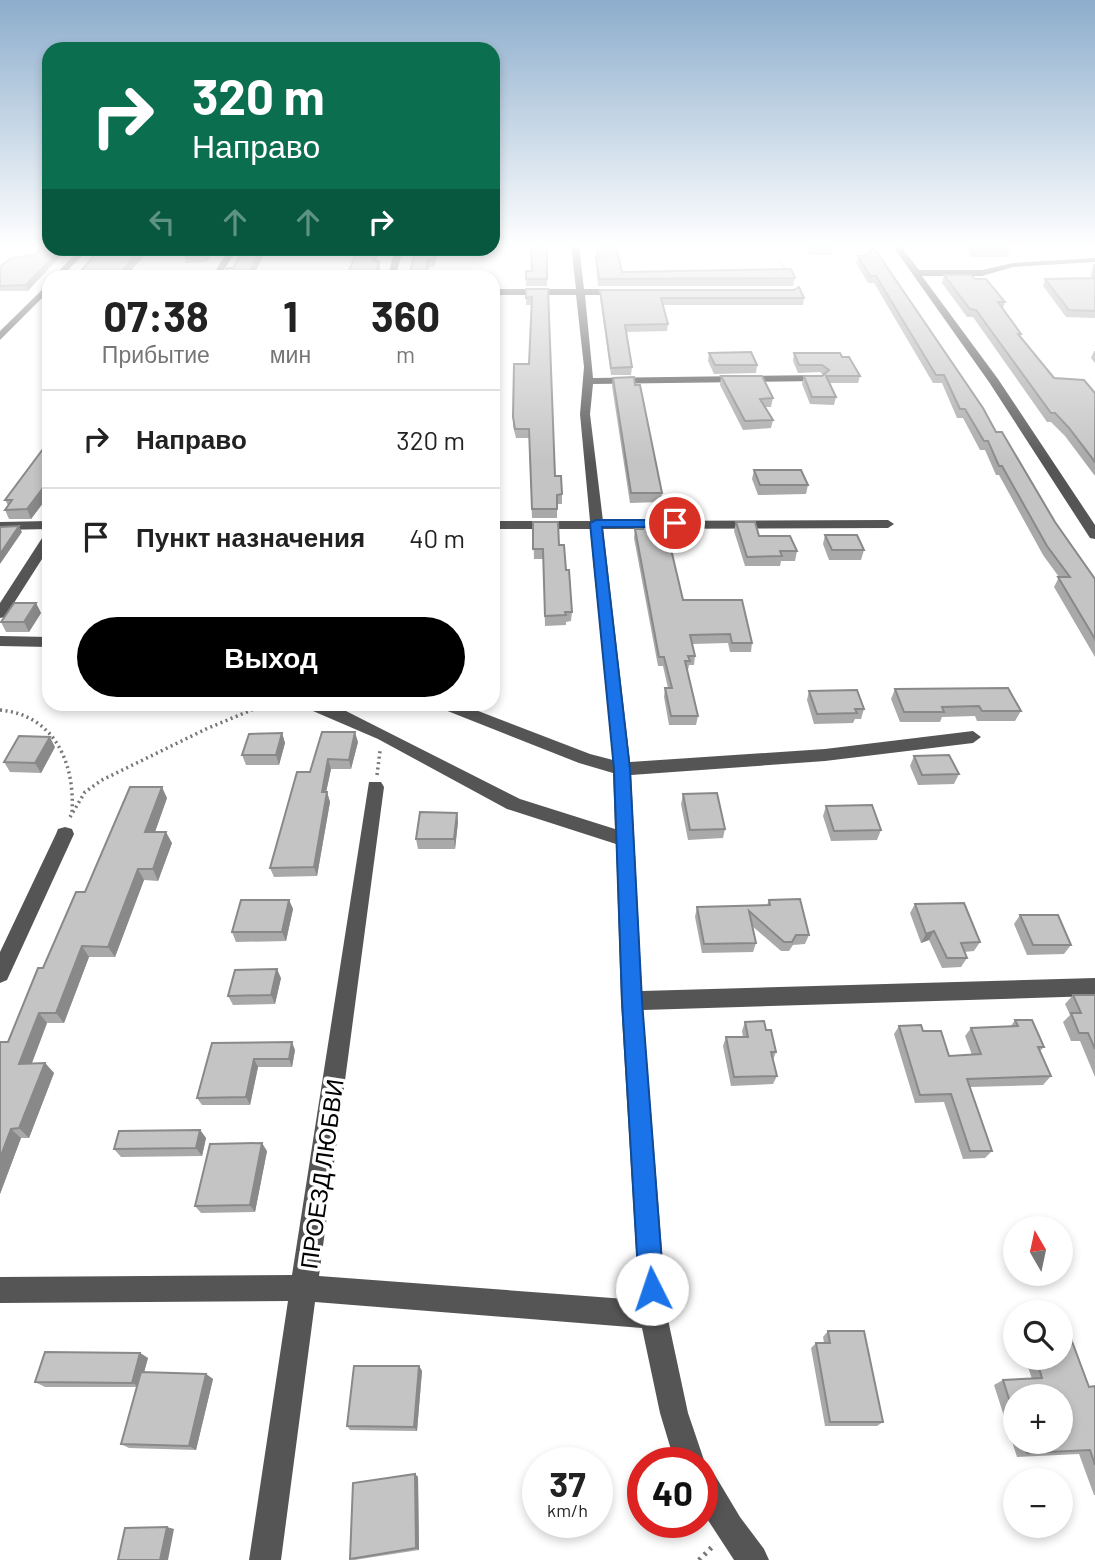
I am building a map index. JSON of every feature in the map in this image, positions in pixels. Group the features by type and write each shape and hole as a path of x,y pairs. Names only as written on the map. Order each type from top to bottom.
{"street":[{"path":"0,337 19,318"},
{"path":"583,318 589,367 585,414 622,769 632,1001 653,1315 674,1413 685,1447"},
{"path":"948,318 1095,535"},
{"path":"0,325 12,325"},
{"path":"587,381 820,378"},
{"path":"500,525 888,524"},
{"path":"0,526 42,525"},
{"path":"0,614 42,549"},
{"path":"0,641 42,642"},
{"path":"328,711 382,735 500,799 551,818 625,839"},
{"path":"464,711 585,759 622,769 825,755 972,737"},
{"name":"ПРОЕЗД ЛЮБВИ","path":"265,1560 375,787"},
{"path":"0,974 67,825"},
{"path":"632,1001 1095,987"},
{"path":"0,1290 305,1288 653,1315"},
{"path":"718,1510 753,1560"}],"path":[{"path":"0,710 19,712 36,720 53,734 74,793 67,825"},
{"path":"67,825 85,792 102,780 249,711"},
{"path":"375,787 382,735"}],"building":[{"path":"531,318 549,318 555,476 561,476 562,494 557,495 557,509 532,509 529,429 515,429 514,364 529,364"},
{"path":"604,318 666,318 668,324 625,325 632,367 611,368"},
{"path":"901,318 922,318 983,408 996,432 1002,432 1055,522 1095,579 1095,639 1058,577 1070,577 1047,546 1002,466 999,466 988,441 984,441 965,409 960,409 944,375 936,375"},
{"path":"982,318 1009,318 1021,334 1018,334 1054,378 1084,380 1095,393 1095,462 1069,428 1055,413 1051,413"},
{"path":"751,352 757,365 715,365 709,353"},
{"path":"794,353 840,353 842,357 849,357 860,376 826,376 836,397 812,397 804,376 822,376 829,370 822,365 799,365"},
{"path":"721,376 762,376 773,398 760,399 773,420 745,421"},
{"path":"634,377 635,385 640,385 662,493 631,493 613,378"},
{"path":"42,450 42,489 27,509 5,510 12,500 5,500"},
{"path":"754,470 801,470 808,485 760,485"},
{"path":"533,522 558,522 559,545 564,545 566,570 569,570 572,612 565,612 566,615 545,616 543,549 533,549"},
{"path":"736,522 755,522 759,536 790,536 797,551 780,551 782,556 747,557"},
{"path":"645,523 666,528 683,600 742,600 752,643 732,643 730,634 690,635 695,656 688,656 690,661 685,661 698,716 671,716 665,688 672,688 664,657 659,657 635,529 643,529"},
{"path":"19,526 0,554 0,527"},
{"path":"825,535 857,535 864,550 832,550"},
{"path":"14,603 36,603 24,622 1,622"},
{"path":"1008,688 1021,711 982,711 979,706 942,707 944,712 904,712 895,689"},
{"path":"857,690 864,709 855,709 857,713 817,714 809,691"},
{"path":"322,732 355,732 349,760 328,759 322,792 327,792 314,867 270,868 297,772 310,772"},
{"path":"282,733 276,755 242,755 249,734"},
{"path":"19,736 50,737 35,763 4,762"},
{"path":"949,755 959,774 922,775 914,756"},
{"path":"130,787 162,787 145,832 166,832 153,869 138,869 108,947 82,946 56,1013 39,1013 19,1064 45,1063 19,1128 11,1129 0,1158 0,1042 8,1042 38,968 43,968 76,892 85,892"},
{"path":"717,793 725,829 690,830 683,794"},
{"path":"872,805 881,830 834,831 826,806"},
{"path":"420,812 457,813 454,839 416,839"},
{"path":"800,899 809,935 796,935 792,942 784,942 749,911 756,943 704,944 697,907 770,905 769,900"},
{"path":"241,900 289,900 282,932 232,932"},
{"path":"964,903 980,942 961,943 967,958 947,958 934,931 926,934 915,904"},
{"path":"1020,915 1058,915 1071,945 1033,945"},
{"path":"277,969 271,995 228,996 235,970"},
{"path":"1073,995 1095,995 1095,1049 1088,1033 1079,1033 1071,1013 1081,1013"},
{"path":"1015,1020 1032,1020 1044,1047 1038,1047 1051,1076 967,1079 992,1151 970,1151 951,1094 920,1095 899,1026 921,1025 923,1031 941,1031 949,1056 981,1054 971,1028 1018,1026"},
{"path":"764,1021 766,1030 771,1030 776,1052 771,1052 777,1076 734,1077 726,1037 748,1037 745,1022"},
{"path":"292,1042 289,1059 254,1059 246,1097 197,1098 212,1043"},
{"path":"200,1130 196,1148 114,1149 119,1131"},
{"path":"262,1143 250,1205 195,1206 210,1144"},
{"path":"828,1331 864,1331 883,1422 830,1422 816,1343 830,1343"},
{"path":"1073,1344 1089,1387 1095,1386 1095,1465 1090,1450 1073,1451 1073,1384 1004,1384 1003,1380 1042,1378 1040,1370 1073,1370"},
{"path":"45,1352 140,1353 132,1383 35,1382"},
{"path":"354,1366 419,1366 414,1427 347,1426"},
{"path":"141,1372 206,1374 189,1446 121,1444"},
{"path":"415,1474 416,1548 350,1559 353,1483"},
{"path":"167,1527 160,1560 118,1560 125,1528"}],"route":[{"path":"652,1289 632,1001 622,769 596,523 675,523"}]}
